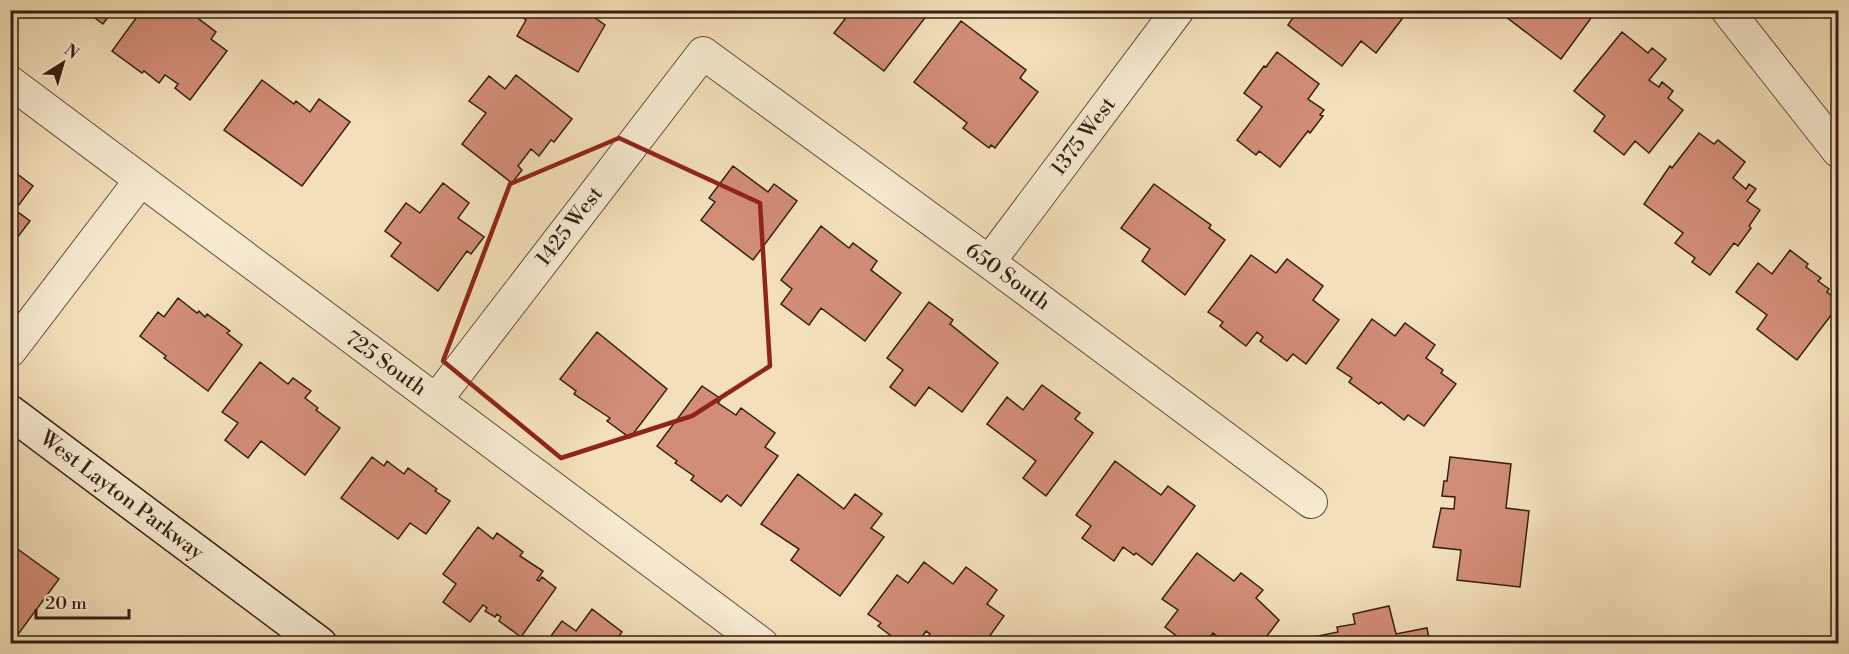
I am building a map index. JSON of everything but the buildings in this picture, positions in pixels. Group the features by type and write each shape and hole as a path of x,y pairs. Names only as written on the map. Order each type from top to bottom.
{"main road":[{"name":"West Layton Parkway","path":"10,411 320,644"}],"street":[{"name":"1375 West","path":"989,262 1178,10"},
{"path":"1727,10 1839,151"},
{"name":"650 South","path":"703,53 1311,501"},
{"name":"1425 West","path":"436,400 703,53"},
{"name":"725 South","path":"10,82 762,644"},
{"path":"10,351 140,181"}],"highlighted area":[{"path":"619,138 760,203 770,366 692,416 561,458 443,361 510,184"}]}
